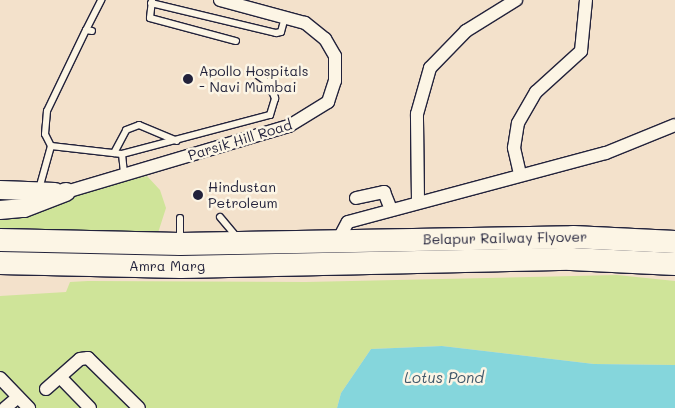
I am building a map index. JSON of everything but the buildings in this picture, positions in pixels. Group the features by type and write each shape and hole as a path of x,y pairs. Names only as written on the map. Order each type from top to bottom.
{"highway":[{"name":"Amra Marg","path":"0,240 180,256 335,264"},
{"name":"Amra Marg","path":"0,264 45,265 180,256 242,244 335,241"},
{"name":"Belapur Railway Flyover","path":"335,241 632,249 675,264"},
{"name":"Belapur Railway Flyover","path":"335,264 632,249 675,242"}],"street":[{"name":"Parsik Hill Road","path":"0,190 66,192 289,126 328,102 336,81 335,56 325,39 306,23 220,0"},
{"path":"418,201 417,114 430,68 466,31 516,0"},
{"path":"520,174 514,148 518,123 536,92 581,51 586,0"},
{"path":"335,264 335,241 348,222 418,201 606,153 675,125"},
{"path":"0,210 24,208 66,192"},
{"path":"356,198 384,192 391,209"},
{"path":"0,275 45,265"},
{"path":"46,389 88,358 139,408"},
{"path":"60,377 90,408"},
{"path":"0,379 29,408"},
{"path":"5,408 18,397"}],"lane":[{"path":"39,191 51,146 45,134 47,111 89,30 100,0"},
{"path":"236,41 150,18 152,2 276,33 281,32 285,16"},
{"path":"256,74 267,82 276,99"},
{"path":"51,146 122,154 263,118 274,109 276,99 270,74"},
{"path":"114,153 126,130 138,125 176,141"},
{"path":"122,154 124,174"},
{"path":"220,217 242,244"},
{"path":"180,218 180,256"}],"green space":[{"path":"147,176 160,190 166,208 157,236 35,233 32,228 0,233 0,210"},
{"path":"617,275 675,281 675,365 594,364 442,346 371,349 341,393 337,408 0,408 0,296 66,292 70,282 88,281 306,282"}],"water":[{"name":"Lotus Pond","path":"442,346 594,364 675,365 675,408 337,408 341,393 371,349"}],"place":[{"name":"Apollo Hospitals - Navi Mumbai","path":"188,79"},
{"name":"Hindustan Petroleum","path":"198,195"}]}
